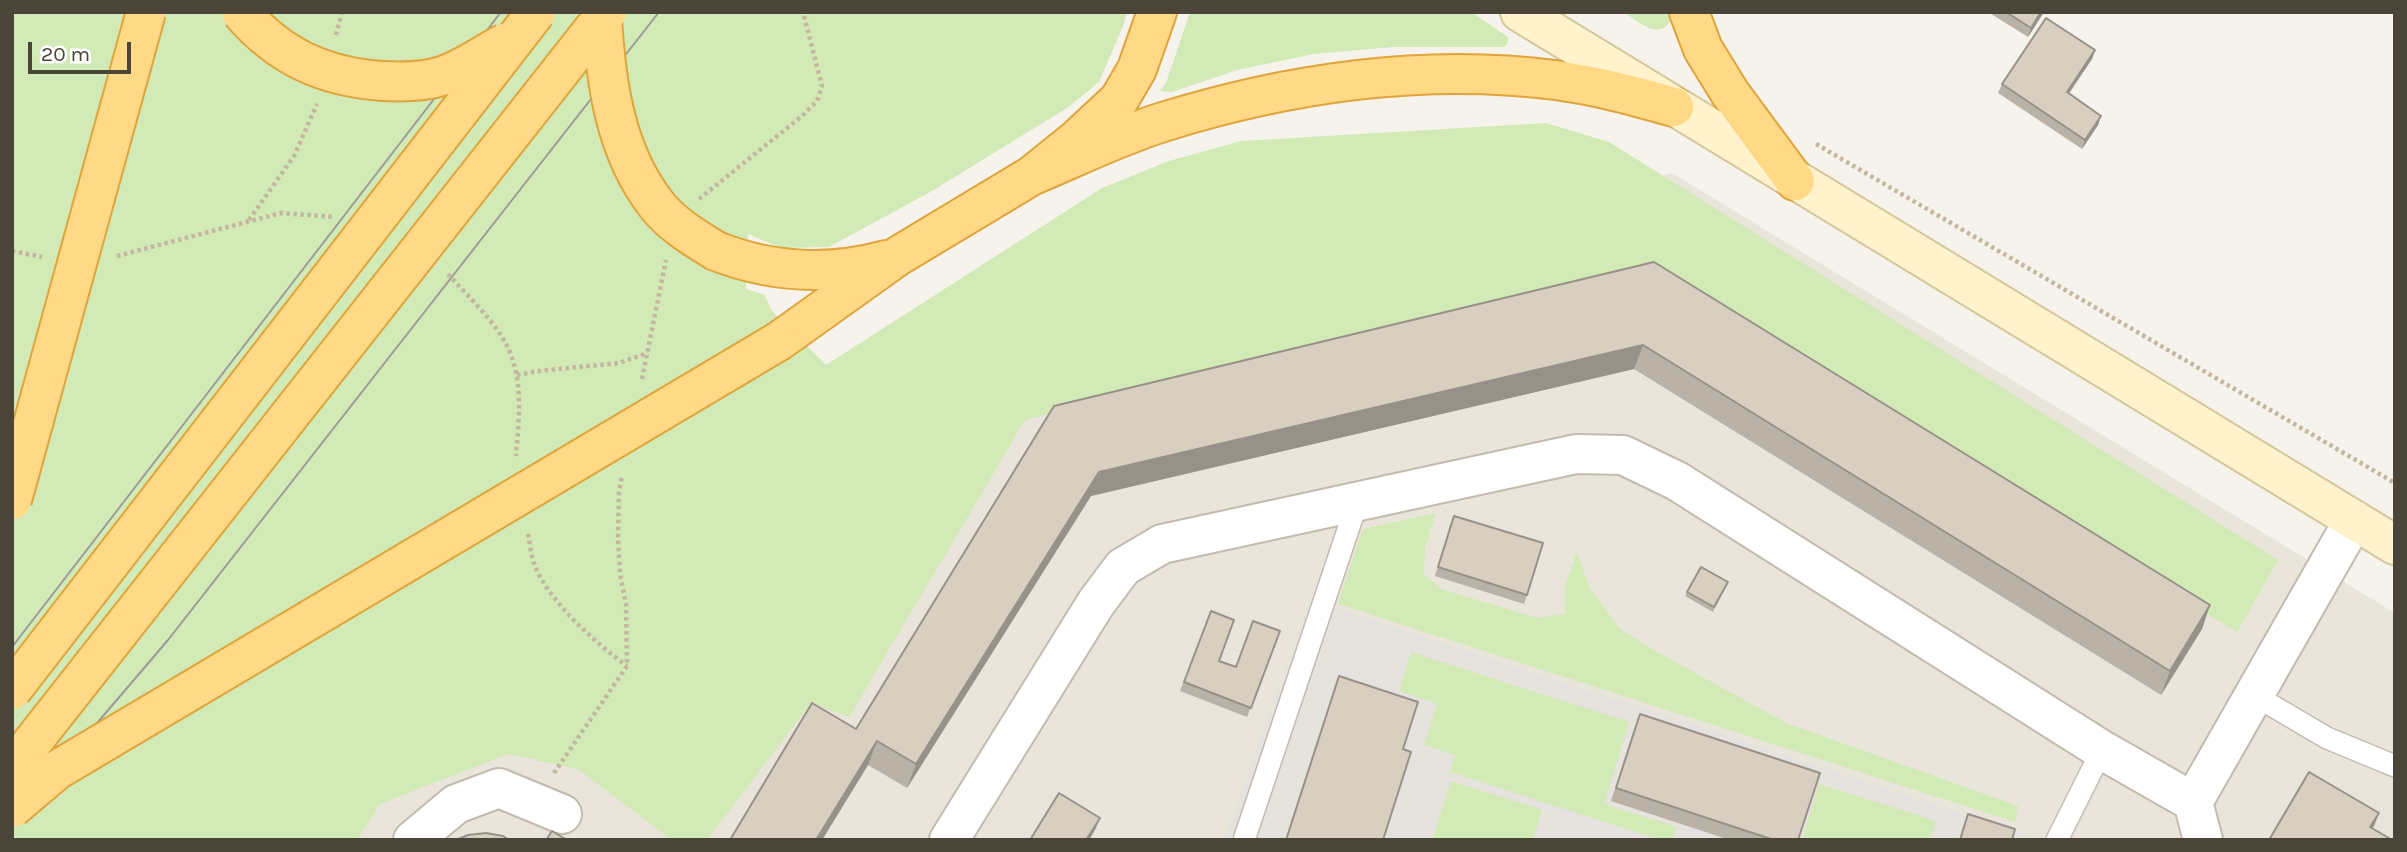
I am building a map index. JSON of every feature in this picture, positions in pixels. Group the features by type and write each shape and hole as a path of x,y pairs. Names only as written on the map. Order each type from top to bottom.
{"highway":[{"path":"12,500 146,12"},
{"path":"241,12 255,29 286,52 322,71 360,80 401,82 443,76 526,25"},
{"path":"12,808 57,770 779,341 898,256 1031,176 1119,100 1137,69 1157,12"},
{"path":"1689,12 1703,49 1730,93 1795,181"},
{"path":"604,15 606,69 622,139 636,174 657,206 684,231 716,251 747,263 814,270 841,269 898,256"},
{"path":"12,768 604,15"},
{"path":"12,690 526,25"},
{"path":"1031,176 1172,120 1257,97 1311,86 1362,80 1444,75 1522,76 1606,89 1674,107"}],"main road":[{"path":"1520,12 2395,545"}],"street":[{"path":"949,840 1096,603 1123,567 1162,544 1576,454 1623,455 1677,481 2102,750 2193,802"},
{"path":"2203,840 2193,802 2354,520"},
{"path":"413,840 456,804 499,788 562,814"}],"lane":[{"path":"1244,840 1357,500"},
{"path":"2254,695 2327,738 2395,766"},
{"path":"2057,840 2102,750"}],"path":[{"path":"333,45 342,12"},
{"path":"248,221 294,156 317,103"},
{"path":"1813,142 2395,483"},
{"path":"517,375 619,363 648,353"}],"shaded area":[{"path":"1672,173 2395,613 2395,840 256,840 911,344"},
{"path":"1310,600 2026,834 2040,840 1225,840"}],"green space":[{"path":"12,12 1127,12 1099,82 1067,108 932,191 829,247 781,248 748,234 746,289 765,295 771,310 826,365 1102,188 1169,161 1241,141 1546,123 1609,142 2278,560 2237,632 1640,272 1025,420 849,717 811,703 707,840 672,840 578,769 508,754 380,804 357,840 12,840"},
{"path":"1190,12 1471,12 1508,37 1504,47 1393,47 1314,54 1237,70 1172,92 1160,91 1166,83"},
{"path":"1623,12 1670,12 1672,19 1667,26 1655,30"},
{"path":"1436,513 1425,548 1424,575 1444,590 1538,618 1565,614 1565,586 1577,552 1589,587 1620,629 1786,723 2018,806 2015,822 1338,604 1363,529"},
{"path":"1411,652 1629,722 1604,804 1677,827 1673,840 1661,840 1450,772 1454,755 1424,745 1437,704 1399,691"},
{"path":"1451,781 1542,810 1533,840 1432,840"},
{"path":"1819,784 1936,821 1930,840 1802,840"}],"building":[{"path":"2006,12 2041,12 2031,28"},
{"path":"2046,18 2095,50 2067,92 2101,116 2085,140 2002,84"},
{"path":"1654,262 2210,605 2170,671 1643,345 1099,472 916,764 877,741 816,840 730,840 812,703 856,729 1054,406"},
{"path":"1454,516 1543,543 1527,595 1438,567"},
{"path":"1701,567 1728,582 1714,607 1687,592"},
{"path":"1211,611 1234,620 1219,661 1236,667 1253,621 1280,631 1251,708 1184,682"},
{"path":"1339,676 1418,702 1403,749 1411,752 1383,840 1286,840"},
{"path":"1640,714 1820,773 1798,840 1774,840 1616,788"},
{"path":"2309,772 2379,813 2370,827 2389,838 2388,840 2269,840"},
{"path":"1059,793 1100,818 1086,840 1030,840"},
{"path":"1968,814 2015,829 2012,840 1960,840"},
{"path":"552,831 567,840 546,840"},
{"path":"486,833 509,840 456,840 468,835"}],"tram line":[{"path":"12,647 501,12"},
{"path":"12,828 57,770 168,640 659,12"}]}
